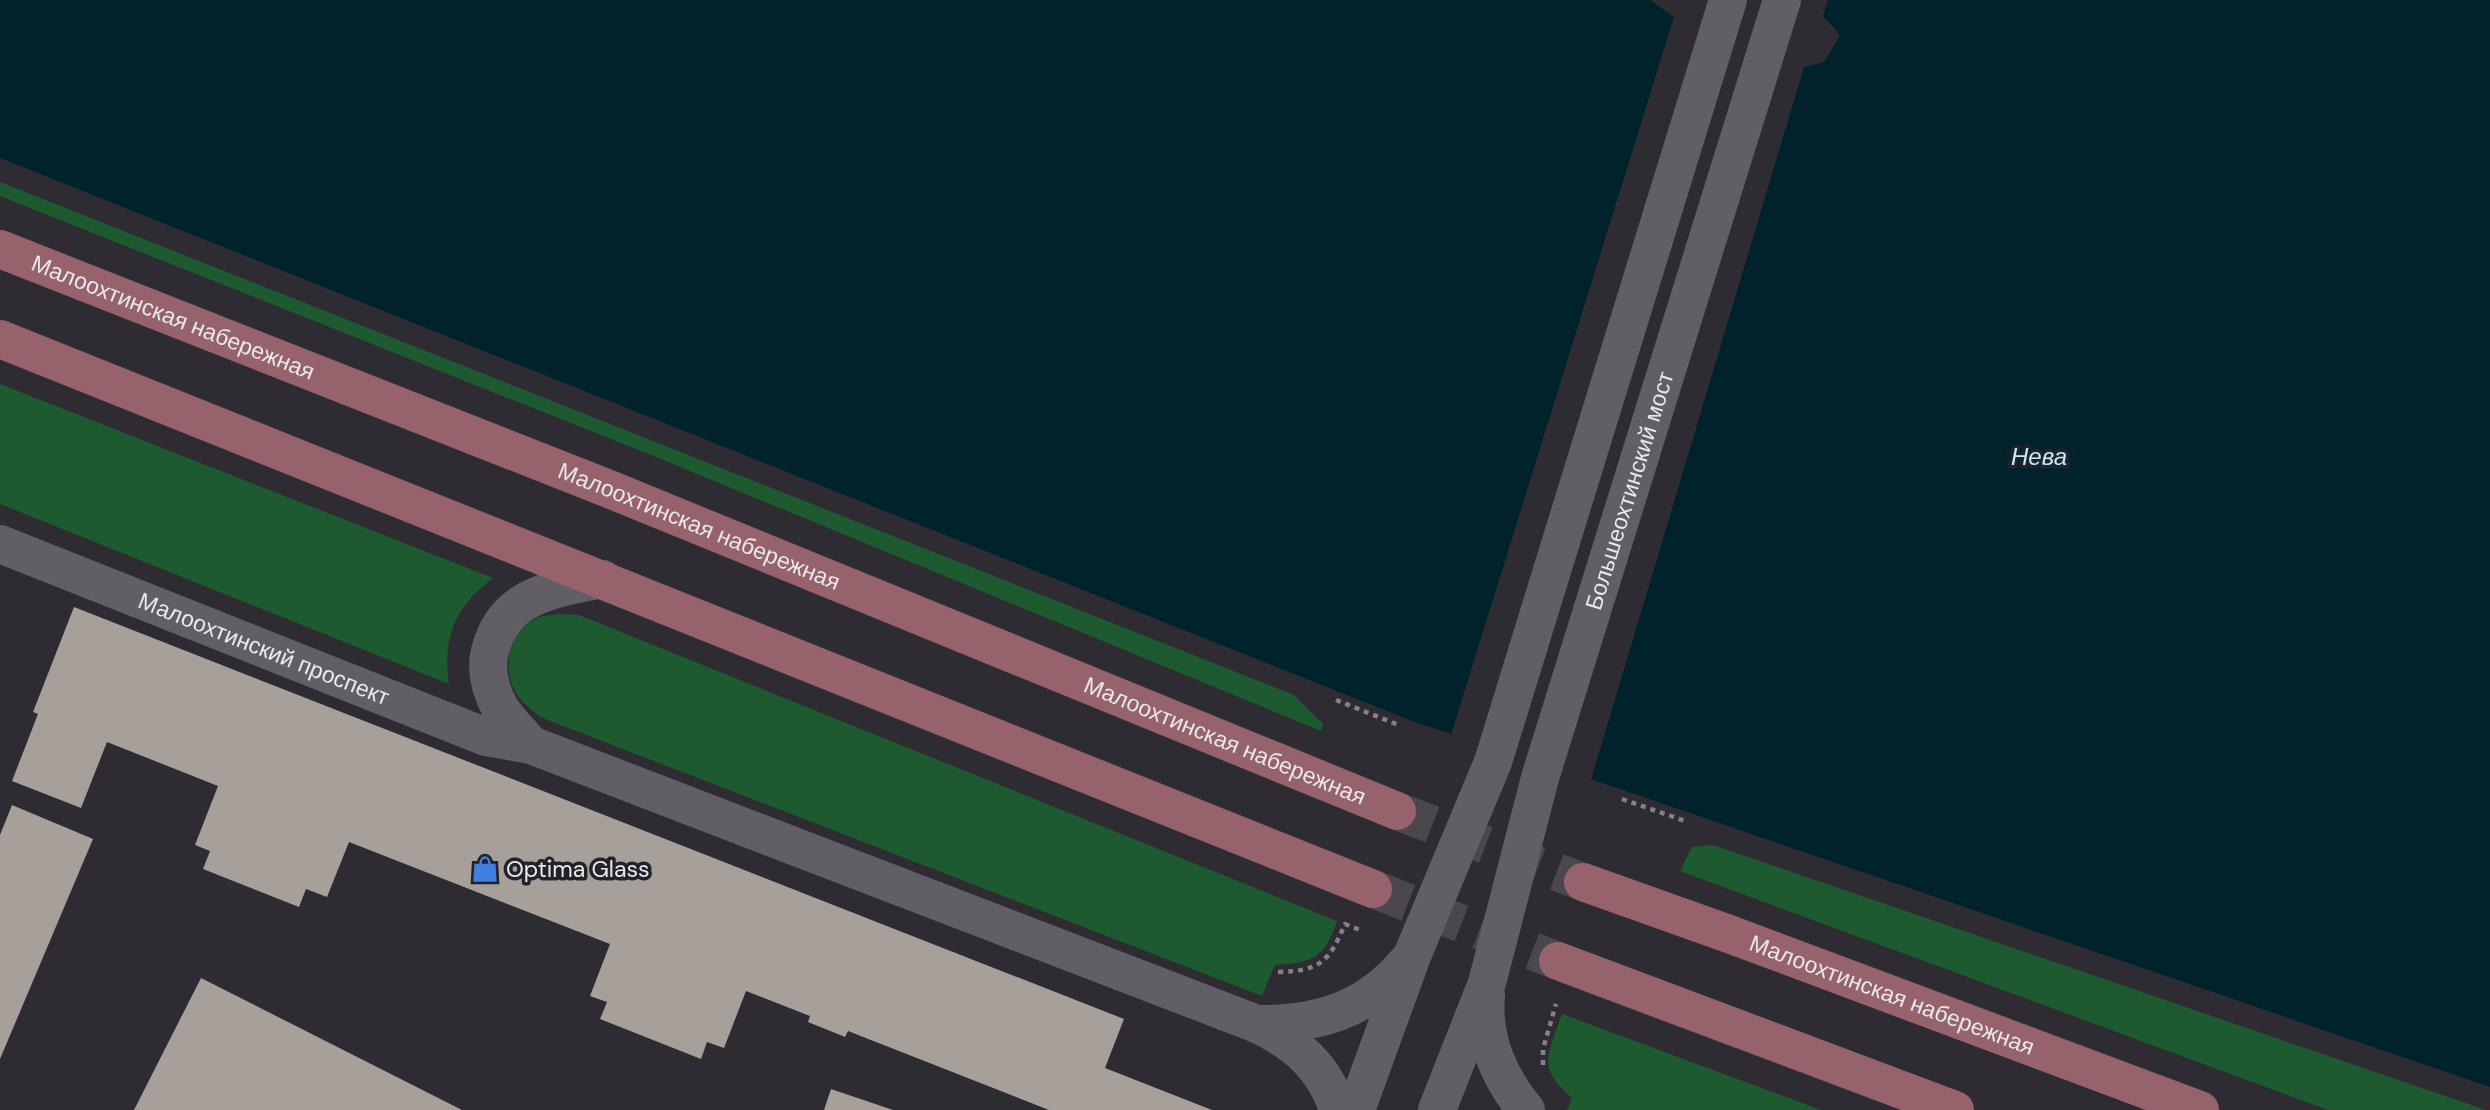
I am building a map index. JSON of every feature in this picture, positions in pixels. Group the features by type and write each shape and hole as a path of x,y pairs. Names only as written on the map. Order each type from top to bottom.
{"main road":[{"path":"1356,1110 1412,956 1493,762 1728,0"},
{"name":"Большеохтинский мост","path":"1487,983 1540,778 1782,0"},
{"name":"Малоохтинская набережная","path":"0,249 609,489 1397,811"},
{"path":"0,339 1373,889"},
{"name":"Малоохтинский проспект","path":"0,544 486,737 531,745 1257,1024"},
{"path":"531,745 501,708 490,684 488,660 494,633 509,613 531,598 556,588 603,579"},
{"name":"Малоохтинская набережная","path":"1583,883 1729,934 2200,1110"},
{"path":"1257,1024 1285,1025 1312,1021 1358,1004 1396,974 1412,956"},
{"path":"1558,961 1955,1110"},
{"path":"1437,1110 1487,983"},
{"path":"1487,983 1485,1004 1490,1046 1507,1085 1526,1110"},
{"path":"1257,1024 1280,1035 1301,1050 1320,1070 1333,1093 1338,1110"}],"path":[{"path":"1336,700 1401,726"},
{"path":"1622,799 1685,821"},
{"path":"1278,972 1301,971 1319,965 1332,951 1345,924 1360,930"},
{"path":"1542,1072 1543,1049 1557,1004 1545,999"}],"green space":[{"path":"0,182 1294,695 1323,724 1321,731 656,457 0,196"},
{"path":"0,384 493,578 470,600 454,624 448,652 449,684 0,504"},
{"path":"559,614 579,615 1337,921 1322,951 1315,956 1308,960 1275,965 1262,996 540,717 524,703 511,683 511,648 523,628 532,621"},
{"path":"1713,845 2486,1110 2328,1110 1680,871 1692,847"},
{"path":"1562,1014 1821,1110 1567,1110 1572,1098 1553,1078 1548,1060"}],"water":[{"name":"Нева","path":"0,0 1650,0 1674,16 1804,67 1824,62 1839,35 1823,16 1790,0 2490,0 2490,1087 1617,788 1409,720 0,158"}],"pier":[{"path":"1650,0 1657,0 1676,13 1804,63 1822,59 1835,35 1821,19 1788,3 1787,0 1828,0 1823,16 1840,35 1824,62 1804,67 1590,783 1450,738 1674,17"},
{"path":"1339,692 1409,720 1408,723 1338,695"},
{"path":"1617,788 1688,813 1687,816 1616,791"}],"building":[{"path":"74,607 1124,1019 1105,1068 1212,1110 1049,1110 848,1031 845,1037 808,1022 810,1016 746,991 724,1048 707,1042 701,1059 600,1019 607,1002 590,996 610,944 349,842 327,897 306,889 299,907 203,869 210,851 195,845 218,786 107,742 81,808 12,781 38,714 33,712"},
{"path":"12,805 93,839 0,1059 0,835"},
{"path":"201,978 462,1110 134,1110"},
{"path":"831,1089 893,1110 824,1110"}],"tunnel":[{"path":"1397,811 1583,882"},
{"path":"1373,889 1558,961"}],"place":[{"name":"Optima Glass","path":"485,869"}]}
